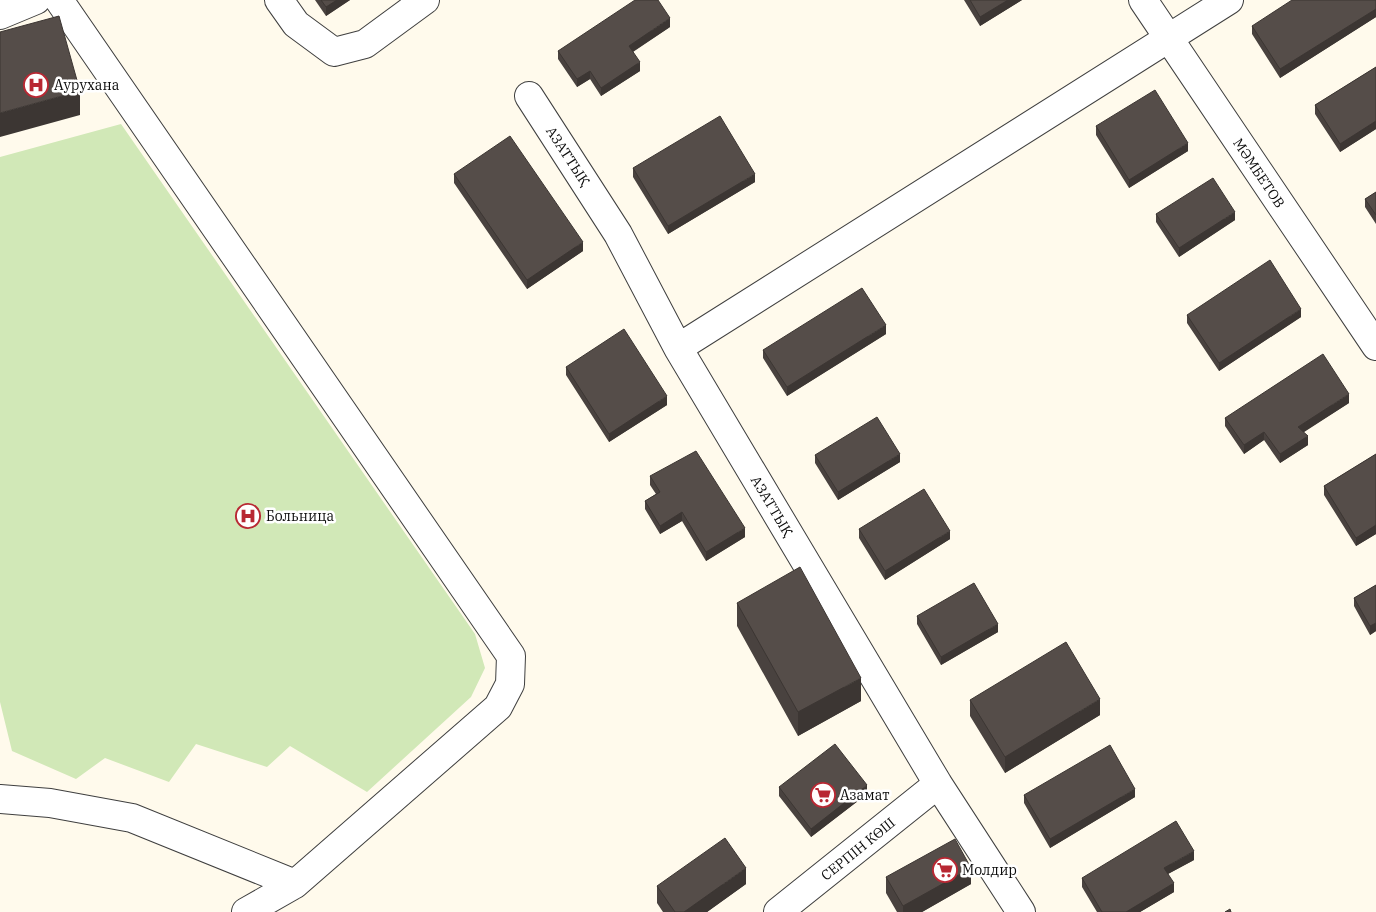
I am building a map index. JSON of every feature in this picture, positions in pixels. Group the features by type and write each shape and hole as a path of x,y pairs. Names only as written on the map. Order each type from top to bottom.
{"street":[{"path":"0,16 36,0"},
{"path":"59,0 511,656 510,684 498,707 295,884 246,912"},
{"path":"279,0 296,24 334,52 366,44 425,0"},
{"name":"МӘМБЕТОВ","path":"1143,0 1376,346"},
{"path":"678,348 1169,40 1228,0"},
{"name":"АЗАТТЫҚ","path":"529,96 618,234 678,348 938,784 1021,912"},
{"name":"СЕРПІН КӨШ","path":"778,912 938,784"},
{"path":"0,798 50,802 132,818 295,884"}],"green space":[{"path":"121,124 475,634 485,668 471,697 367,792 290,746 267,767 196,744 169,782 105,758 76,779 12,751 0,702 0,157"}],"building":[{"path":"321,0 337,0 326,7"},
{"path":"635,0 658,0 670,18 629,46 640,62 601,88 590,71 577,79 558,51"},
{"path":"970,0 1008,0 980,17"},
{"path":"1292,0 1376,0 1376,9 1280,69 1252,26"},
{"name":"Аурухана","path":"59,16 80,91 0,113 0,32"},
{"path":"1376,67 1376,121 1340,144 1315,105"},
{"path":"1155,90 1188,143 1129,180 1096,126"},
{"path":"720,116 755,174 668,226 633,168"},
{"path":"510,136 583,242 527,280 454,174"},
{"path":"1213,178 1235,212 1179,248 1156,214"},
{"path":"1376,192 1376,215 1365,199"},
{"path":"1270,260 1301,309 1219,363 1187,315"},
{"path":"862,288 886,325 787,387 763,350"},
{"path":"624,329 667,396 609,434 566,367"},
{"path":"1323,354 1349,394 1298,427 1308,436 1280,454 1264,432 1244,445 1225,418"},
{"path":"877,417 900,454 838,492 815,455"},
{"path":"696,451 745,528 706,552 682,512 660,526 645,501 660,492 650,476"},
{"path":"1376,454 1376,525 1356,538 1324,486"},
{"path":"924,489 950,531 885,571 859,529"},
{"path":"800,567 861,678 798,712 737,603"},
{"path":"974,583 998,624 941,657 917,616"},
{"path":"1376,585 1376,623 1370,626 1354,598"},
{"path":"1066,642 1100,699 1005,757 970,700"},
{"name":"Азамат","path":"835,744 867,785 811,829 779,787"},
{"path":"1110,745 1135,789 1050,839 1024,795"},
{"path":"1176,821 1194,851 1164,868 1174,883 1126,912 1102,912 1082,878"},
{"path":"725,838 746,868 684,912 675,912 657,886"},
{"path":"955,839 971,868 903,906 886,877"}],"place":[{"name":"Аурухана","path":"36,85"},
{"name":"Больница","path":"248,516"},
{"name":"Азамат","path":"823,795"},
{"name":"Молдир","path":"945,870"}]}
